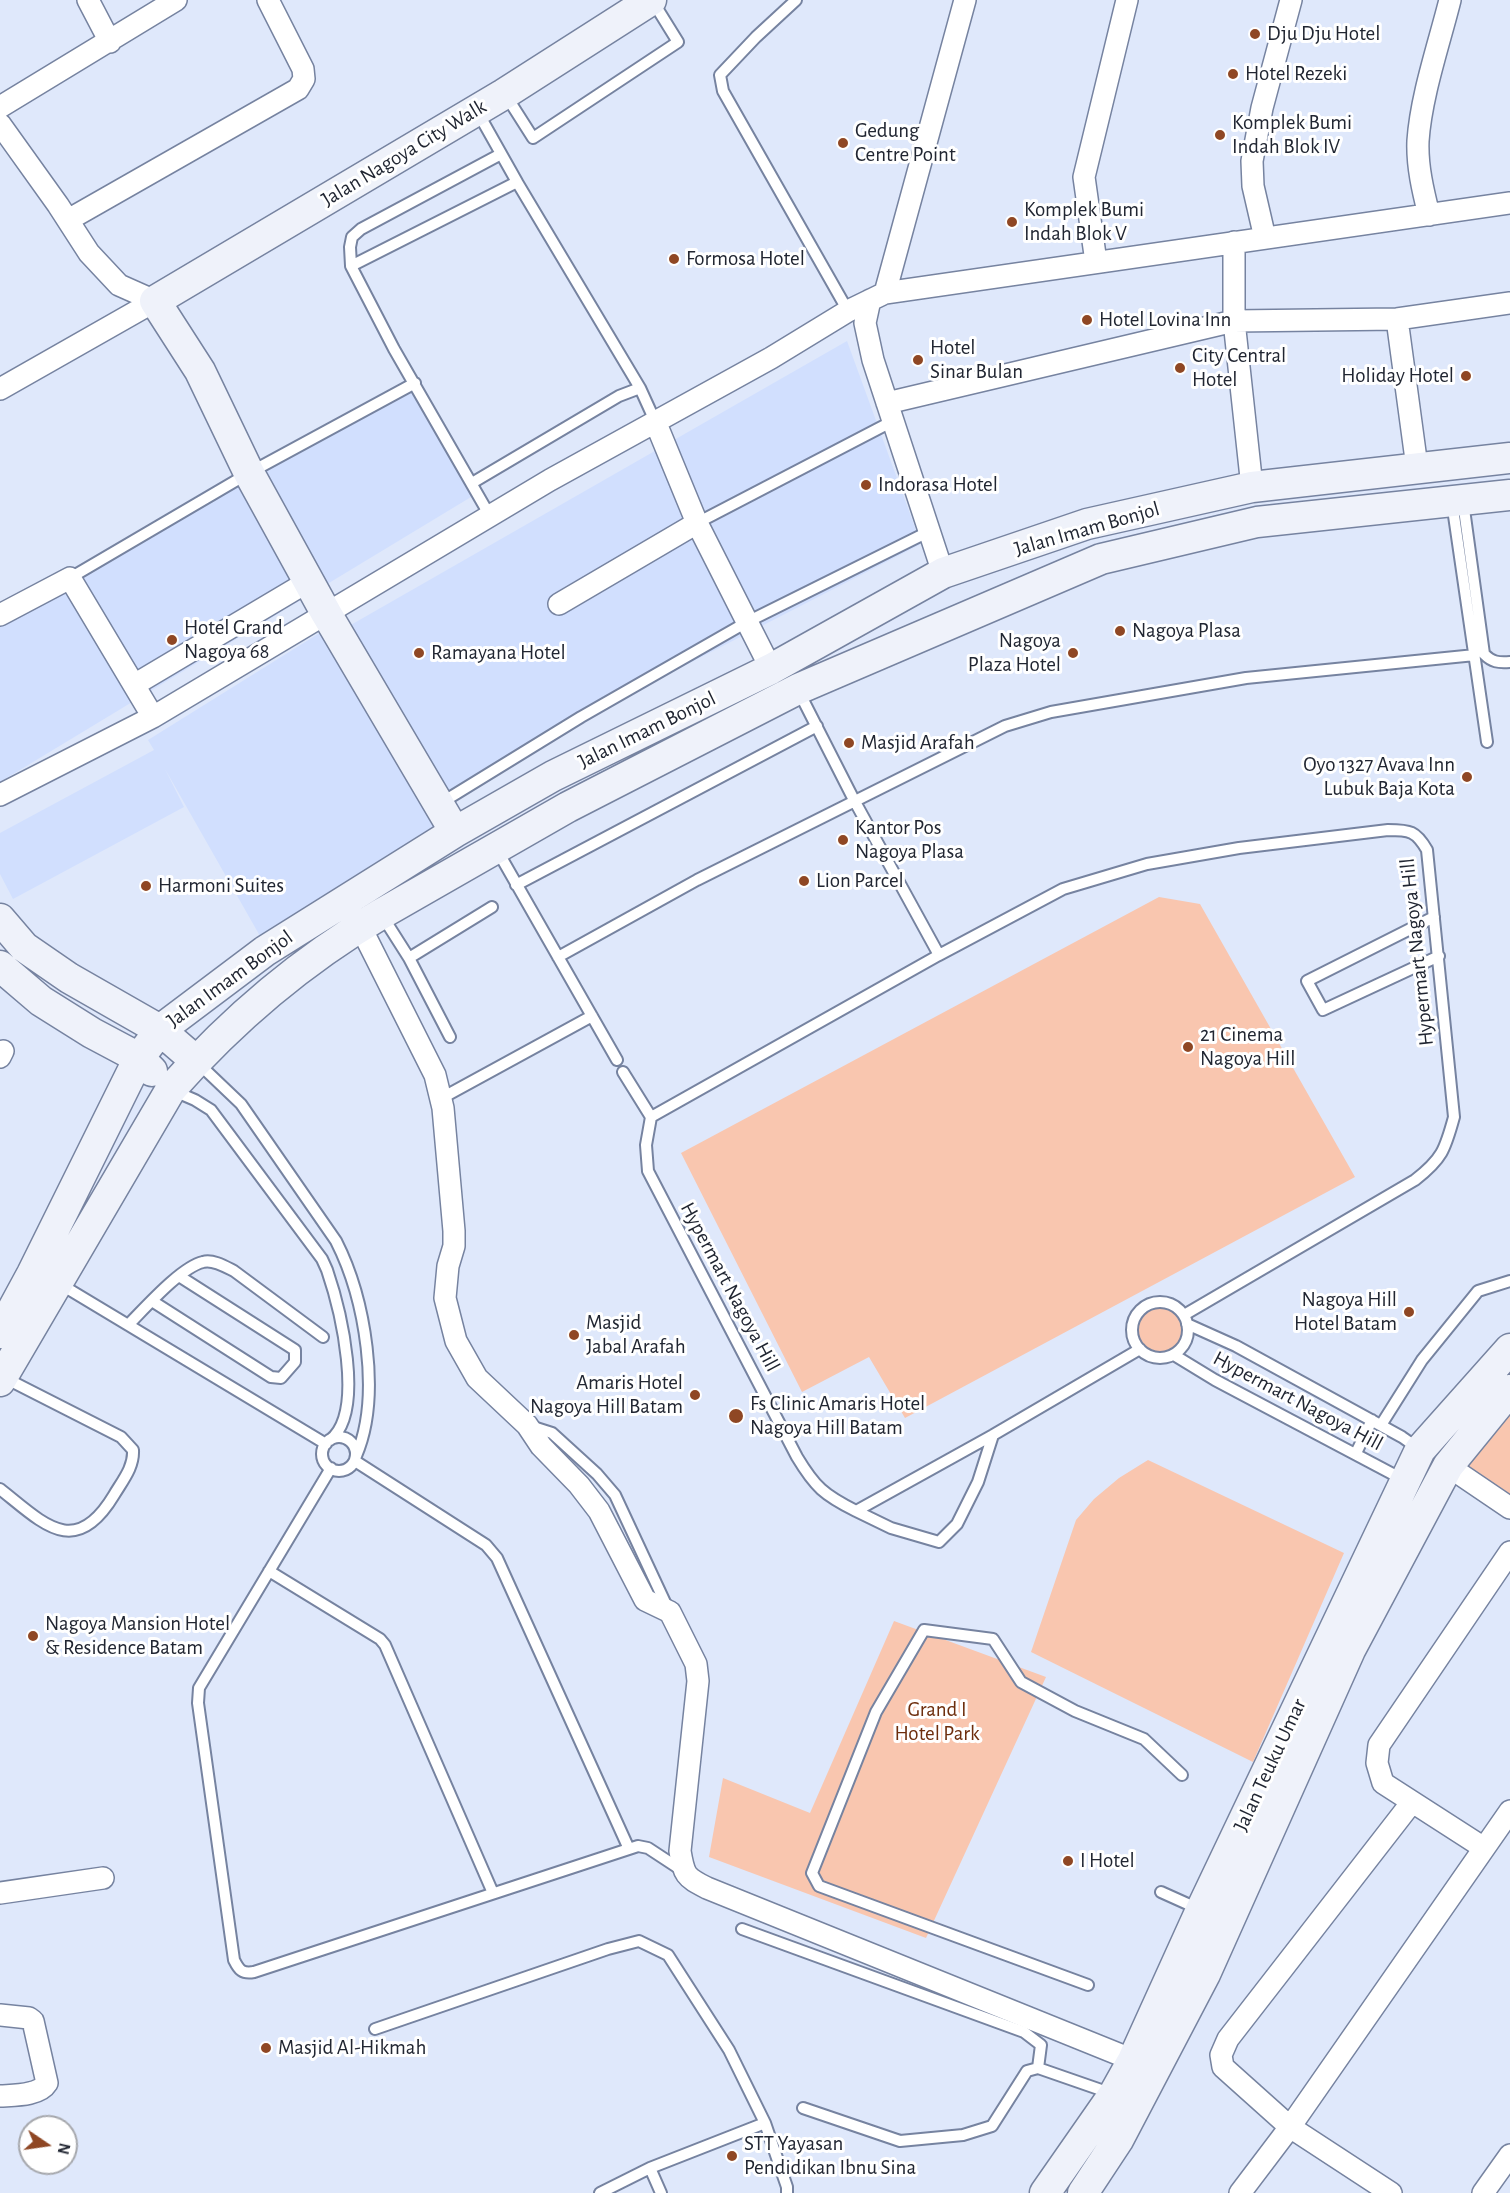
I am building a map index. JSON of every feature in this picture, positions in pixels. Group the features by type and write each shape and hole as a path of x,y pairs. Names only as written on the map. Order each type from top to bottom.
{"main road":[{"name":"Jalan Nagoya City Walk","path":"155,301 504,94 651,0"},
{"path":"155,301 200,371 249,473 326,613 454,832"},
{"name":"Jalan Imam Bonjol","path":"0,1333 32,1274 139,1058 160,1030 265,951 454,832 552,776 771,669 943,573 1087,524 1252,486 1510,458"},
{"path":"1252,486 1252,495 1257,504 1257,522"},
{"name":"Jalan Imam Bonjol","path":"1,1379 171,1089 196,1061 280,983 370,920 568,807 798,689 1101,559 1257,522 1510,495"},
{"path":"552,776 568,807"},
{"path":"0,919 24,947 69,978 160,1030 196,1061"},
{"path":"0,966 41,1001 92,1033 139,1058 171,1089"},
{"name":"Jalan Teuku Umar","path":"1046,2193 1114,2094 1133,2060 1201,1910 1420,1450 1510,1349"},
{"name":"Jalan Teuku Umar","path":"1083,2193 1118,2140 1205,1974 1350,1650 1448,1466 1510,1390"}],"street":[{"path":"88,0 110,42"},
{"path":"0,107 176,0"},
{"path":"68,220 298,89 304,79 303,69 268,0"},
{"path":"943,573 890,412 867,338 865,323 877,297 965,0"},
{"path":"1096,262 1084,177 1127,0"},
{"path":"1265,238 1253,186 1252,161 1262,108 1291,0"},
{"path":"1429,215 1422,186 1418,143 1421,121 1450,0"},
{"path":"0,124 89,253 119,285 155,301"},
{"path":"0,795 153,717 490,516 655,421 771,358 848,311 877,297 1096,262 1510,203"},
{"path":"1234,242 1234,321 1252,486"},
{"path":"0,389 155,301"},
{"path":"890,412 1234,321 1396,319 1510,303"},
{"path":"1396,319 1417,467"},
{"path":"655,421 697,523 771,669"},
{"path":"559,604 697,523"},
{"path":"0,615 70,578 153,717"},
{"path":"134,685 309,581"},
{"path":"370,920 435,1075 443,1108 454,1231 454,1246 448,1266 445,1298 456,1341 477,1378 527,1425 541,1446 579,1485 599,1511 645,1600 670,1612 696,1664 698,1681 680,1851 683,1871 693,1881 707,1888 1133,2060"},
{"path":"1448,1466 1510,1508"},
{"path":"1484,1848 1383,1783 1377,1763 1379,1745 1510,1552"},
{"path":"1384,2191 1290,2127 1222,2067 1221,2055 1228,2039 1412,1802"},
{"path":"1240,2193 1290,2127 1510,1811"},
{"path":"0,1893 103,1878"},
{"path":"0,2014 28,2018 33,2021 47,2083 45,2087 37,2091 0,2096"},
{"path":"1483,2193 1510,2155"}],"lane":[{"path":"504,94 533,138 678,42 651,0"},
{"path":"796,0 740,52 720,75 723,91 848,311"},
{"path":"477,110 517,182 640,388 655,421"},
{"path":"490,516 394,349 351,266 350,247 352,237 362,229 501,154"},
{"path":"351,266 517,182"},
{"path":"70,578 249,473 415,382"},
{"path":"471,483 619,396 640,388"},
{"path":"697,523 890,412"},
{"path":"1458,501 1475,655 1488,742"},
{"path":"1458,501 1484,654 1490,660 1499,663 1510,662"},
{"path":"438,805 581,717 747,622 930,531"},
{"path":"558,957 697,880 1005,726 1051,712 1246,678 1475,655"},
{"path":"798,689 854,800 939,955"},
{"path":"516,885 817,726"},
{"name":"Hypermart Nagoya Hill","path":"993,1435 978,1482 957,1524 939,1542 891,1528 832,1500 813,1483 797,1457 648,1171 646,1145 651,1117 939,955 1063,889 1147,864 1239,848 1388,830 1405,830 1419,836 1427,850 1454,1117 1446,1146 1432,1166 1414,1180 1187,1317 1204,1331 1377,1423 1420,1450"},
{"path":"495,848 617,1060"},
{"path":"409,958 492,907"},
{"path":"1434,917 1307,981 1323,1010 1439,956"},
{"path":"370,920 409,958 450,1037"},
{"path":"440,1099 592,1016"},
{"path":"171,1089 211,1110 322,1259 327,1270 345,1344 348,1370 345,1419 340,1430 328,1442 322,1455 336,1471 347,1469 355,1458 364,1437 369,1360 345,1258 336,1241 241,1104 196,1061"},
{"path":"623,1072 651,1117"},
{"path":"128,1325 179,1276 204,1261 220,1264 234,1271 323,1337"},
{"path":"152,1301 271,1377 281,1378 295,1362 295,1350 179,1276"},
{"path":"1356,1453 1422,1360 1478,1291 1510,1281"},
{"path":"57,1282 328,1442"},
{"path":"856,1511 993,1435 1140,1349 1134,1338 1133,1324 1146,1307 1162,1303 1170,1304 1187,1317 1186,1341 1174,1355"},
{"name":"Hypermart Nagoya Hill","path":"1140,1349 1156,1358 1174,1355 1275,1412 1405,1480"},
{"path":"1127,1357 1190,1364"},
{"path":"0,1489 55,1529 76,1531 87,1527 99,1515 134,1462 134,1450 121,1437 1,1379"},
{"path":"328,1442 340,1437 345,1438 354,1445 355,1458"},
{"path":"355,1458 486,1545 497,1558 629,1849"},
{"path":"331,1468 201,1682 198,1697 234,1960 239,1970 254,1972 629,1849 643,1846 683,1871"},
{"path":"268,1571 380,1639 385,1645 493,1893"},
{"path":"1088,1985 819,1886 812,1873 876,1712 924,1630 993,1639 1021,1682 1075,1711 1144,1739 1182,1775"},
{"path":"1161,1892 1201,1910"},
{"path":"742,1929 1024,2032 1041,2044 1038,2068"},
{"path":"375,2029 608,1949 639,1941 668,1955 729,2049 765,2123 787,2193"},
{"path":"803,2108 900,2141 963,2136 992,2126 1027,2071 1038,2068 1114,2094"},
{"path":"600,2193 650,2168 765,2123"},
{"path":"650,2168 662,2193"}],"shaded area":[{"path":"847,341 921,544 676,670 444,796 349,626"},
{"path":"408,380 476,494 0,782 0,627"},
{"path":"326,629 442,823 260,936 165,769 184,807 13,899 0,874 0,833 154,750 148,740"}],"green space":[{"path":"1159,897 1200,904 1355,1177 905,1418 869,1357 802,1392 681,1153"},
{"path":"1155,1303 1165,1303 1179,1311 1185,1320 1187,1330 1185,1340 1179,1349 1165,1357 1155,1357 1138,1345 1133,1335 1133,1325 1145,1308"},
{"path":"1510,1399 1510,1508 1448,1466"},
{"path":"1148,1460 1344,1553 1253,1762 1031,1652 1076,1520 1094,1499 1119,1478"},
{"name":"Grand I Hotel Park","path":"894,1621 1046,1677 926,1938 709,1857 723,1778 810,1813"}],"place":[{"name":"Dju Dju Hotel","path":"1255,34"},
{"name":"Hotel Rezeki","path":"1233,74"},
{"name":"Komplek Bumi Indah Blok IV","path":"1220,135"},
{"name":"Gedung Centre Point","path":"843,143"},
{"name":"Komplek Bumi Indah Blok V","path":"1012,222"},
{"name":"Formosa Hotel","path":"674,259"},
{"name":"Hotel Lovina Inn","path":"1087,320"},
{"name":"Hotel Sinar Bulan","path":"918,360"},
{"name":"City Central Hotel","path":"1180,368"},
{"name":"Holiday Hotel","path":"1466,376"},
{"name":"Indorasa Hotel","path":"866,485"},
{"name":"Nagoya Plasa","path":"1120,631"},
{"name":"Hotel Grand Nagoya 68","path":"172,640"},
{"name":"Ramayana Hotel","path":"419,653"},
{"name":"Nagoya Plaza Hotel","path":"1073,653"},
{"name":"Masjid Arafah","path":"849,743"},
{"name":"Oyo 1327 Avava Inn Lubuk Baja Kota","path":"1467,777"},
{"name":"Kantor Pos Nagoya Plasa","path":"843,840"},
{"name":"Lion Parcel","path":"804,881"},
{"name":"Harmoni Suites","path":"146,886"},
{"name":"21 Cinema Nagoya Hill","path":"1188,1047"},
{"name":"Nagoya Hill Hotel Batam","path":"1409,1312"},
{"name":"Masjid Jabal Arafah","path":"574,1335"},
{"name":"Amaris Hotel Nagoya Hill Batam","path":"695,1395"},
{"name":"Fs Clinic Amaris Hotel Nagoya Hill Batam","path":"736,1416"},
{"name":"Nagoya Mansion Hotel & Residence Batam","path":"33,1636"},
{"name":"I Hotel","path":"1068,1861"},
{"name":"Masjid Al-Hikmah","path":"266,2048"},
{"name":"STT Yayasan Pendidikan Ibnu Sina","path":"732,2156"}]}
